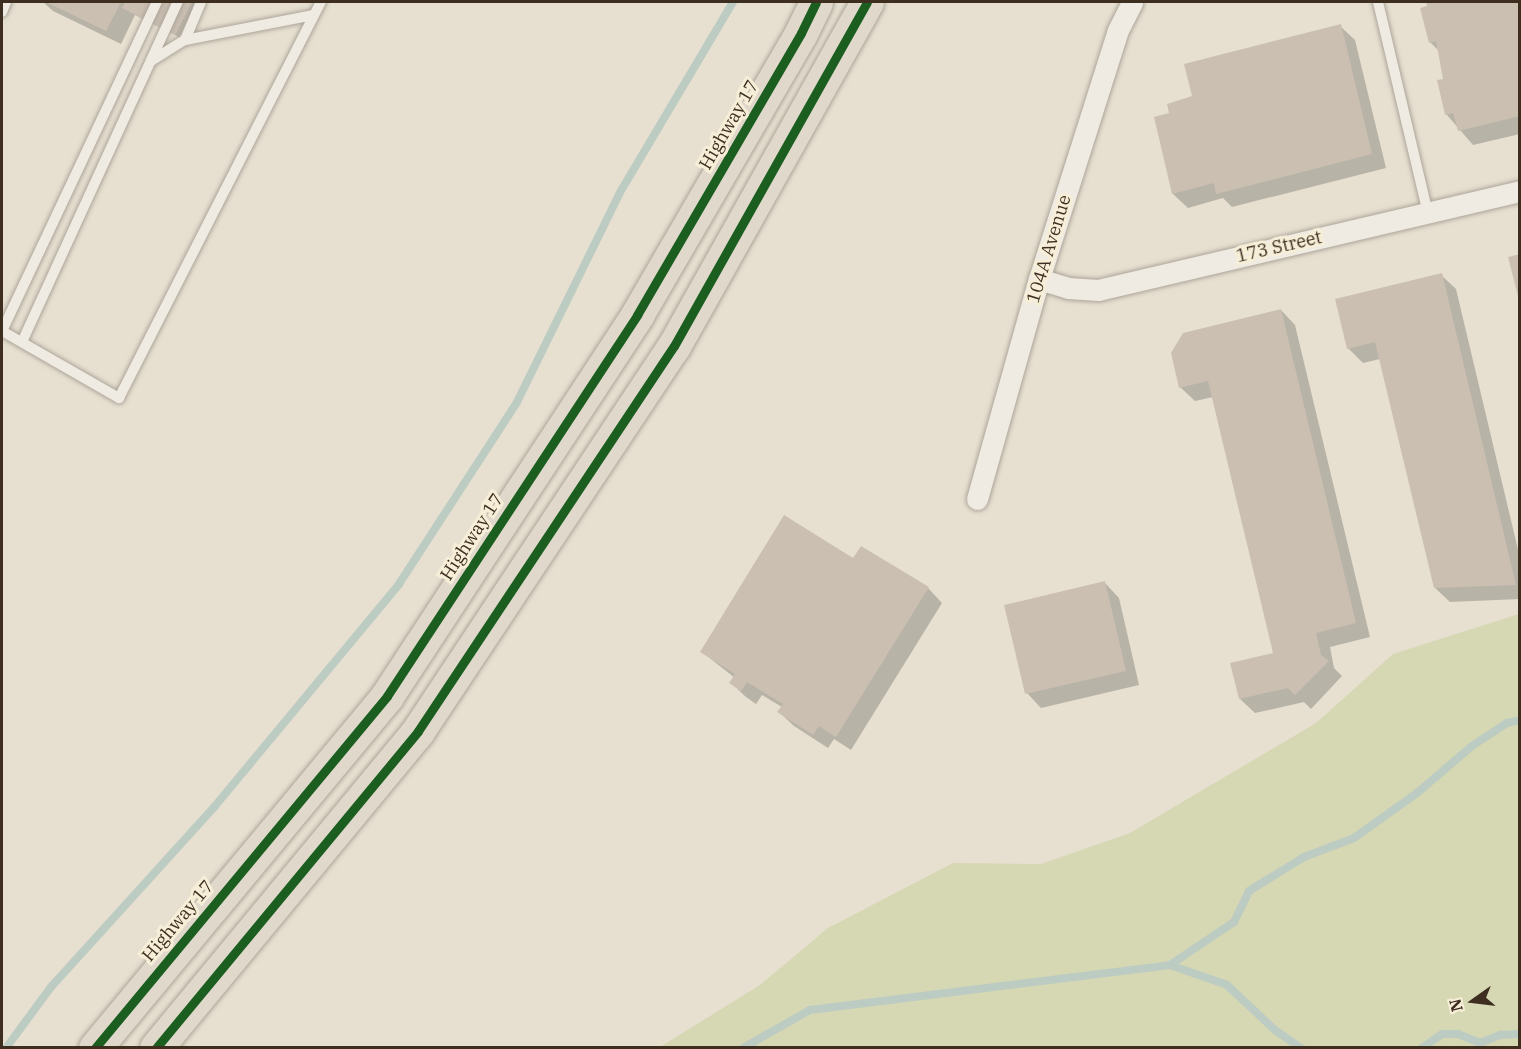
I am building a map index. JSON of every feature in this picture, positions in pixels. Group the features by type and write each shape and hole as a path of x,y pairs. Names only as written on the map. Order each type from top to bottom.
{"highway":[{"name":"Highway 17","path":"95,1047 387,696 637,315 801,33 816,2"},
{"path":"156,1047 418,730 674,346 867,2"}],"street":[{"name":"104A Avenue","path":"977,499 1039,279 1118,30 1132,2"},
{"name":"173 Street","path":"1039,279 1068,288 1098,290 1520,191"}],"lane":[{"path":"2,12 6,2"},
{"path":"157,2 2,331 118,398 321,2"},
{"path":"22,342 178,2"},
{"path":"184,40 201,2"},
{"path":"1378,2 1428,213"},
{"path":"150,62 184,40 314,15"}],"green space":[{"path":"1519,614 1519,1047 660,1047 760,985 828,928 953,863 1041,864 1130,833 1316,723 1393,654"}],"building":[{"path":"46,2 121,2 106,31"},
{"path":"125,2 192,2 175,35 122,8"},
{"path":"1426,2 1520,2 1520,116 1458,131 1453,113 1445,115 1437,80 1443,79 1436,41 1429,43 1420,8 1427,6"},
{"path":"1341,24 1372,154 1216,194 1214,183 1172,194 1154,117 1169,113 1167,104 1192,96 1184,64"},
{"path":"1520,254 1520,300 1519,300 1508,257"},
{"path":"1442,273 1516,585 1434,588 1375,342 1347,349 1335,299"},
{"path":"1281,309 1356,623 1316,633 1321,655 1329,661 1295,695 1288,688 1239,699 1230,663 1273,653 1208,381 1179,388 1171,353 1183,333"},
{"path":"784,515 853,558 861,546 929,587 836,737 819,726 813,735 777,712 783,704 747,682 741,691 729,683 735,674 700,652"},
{"path":"1105,581 1126,671 1025,694 1004,605"}],"waterway":[{"path":"6,1048 51,987 215,806 399,584 517,402 622,189 733,2"},
{"path":"743,1048 810,1010 1170,965 1234,922 1249,891 1304,857 1354,838 1417,793 1472,746 1507,723 1520,720"},
{"path":"1170,965 1227,985 1275,1030 1301,1048"},
{"path":"1422,1048 1442,1034 1458,1034 1480,1043 1500,1035 1520,1034"}],"cycle path":[{"path":"95,1048 387,696 637,315 801,33 816,2"},
{"path":"156,1048 418,731 674,346 867,2"}]}
